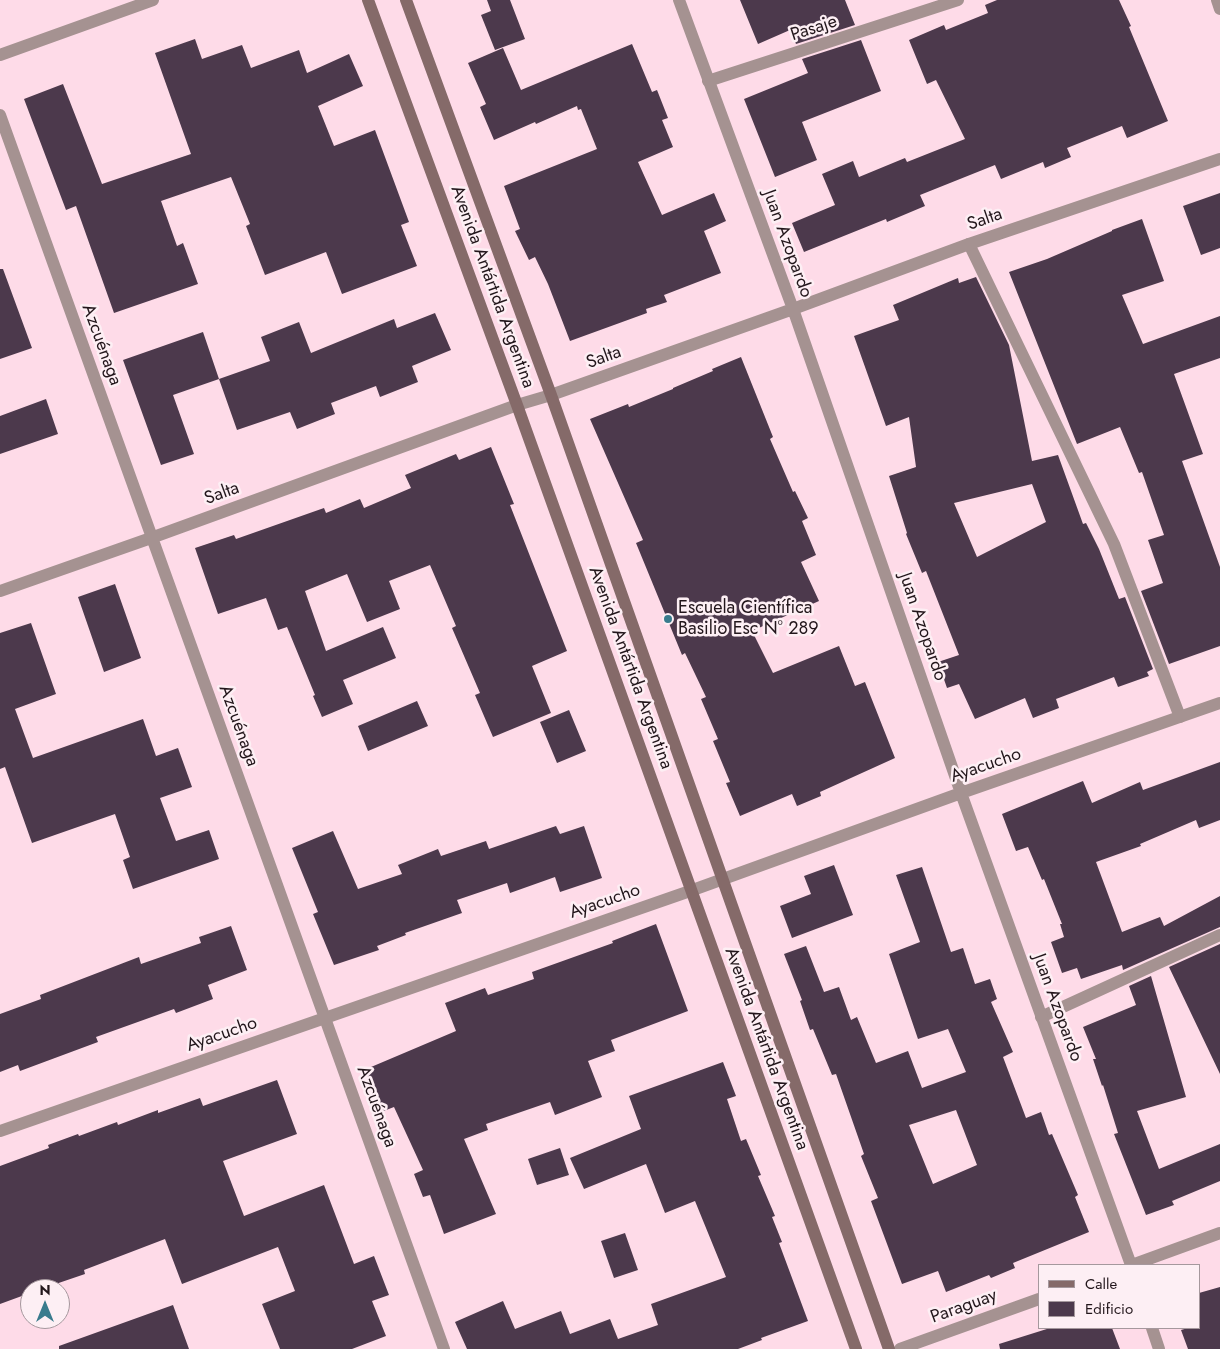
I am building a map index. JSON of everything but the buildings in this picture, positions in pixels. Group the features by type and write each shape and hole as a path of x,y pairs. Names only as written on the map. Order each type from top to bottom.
{"main road":[{"name":"Avenida Antártida Argentina","path":"368,0 517,405 856,1349"},
{"name":"Avenida Antártida Argentina","path":"406,0 550,395 889,1349"}],"street":[{"path":"0,55 153,0"},
{"name":"Juan Azopardo","path":"680,0 708,81 793,309 961,793 1131,1264"},
{"name":"Pasaje","path":"708,81 958,0"},
{"path":"1216,0 1220,9"},
{"name":"Azcuénaga","path":"0,114 444,1349"},
{"name":"Salta","path":"0,591 517,405 793,309 968,244 1220,159"},
{"path":"968,244 1114,544 1180,717"},
{"name":"Ayacucho","path":"0,1131 690,891 961,793 1220,703"},
{"path":"1041,1017 1220,935"},
{"path":"1134,1264 1220,1233"},
{"name":"Paraguay","path":"900,1349 1038,1299"},
{"path":"1152,1329 1159,1349"}],"place":[{"name":"Escuela Científica Basilio Esc N° 289","path":"668,619"}]}
